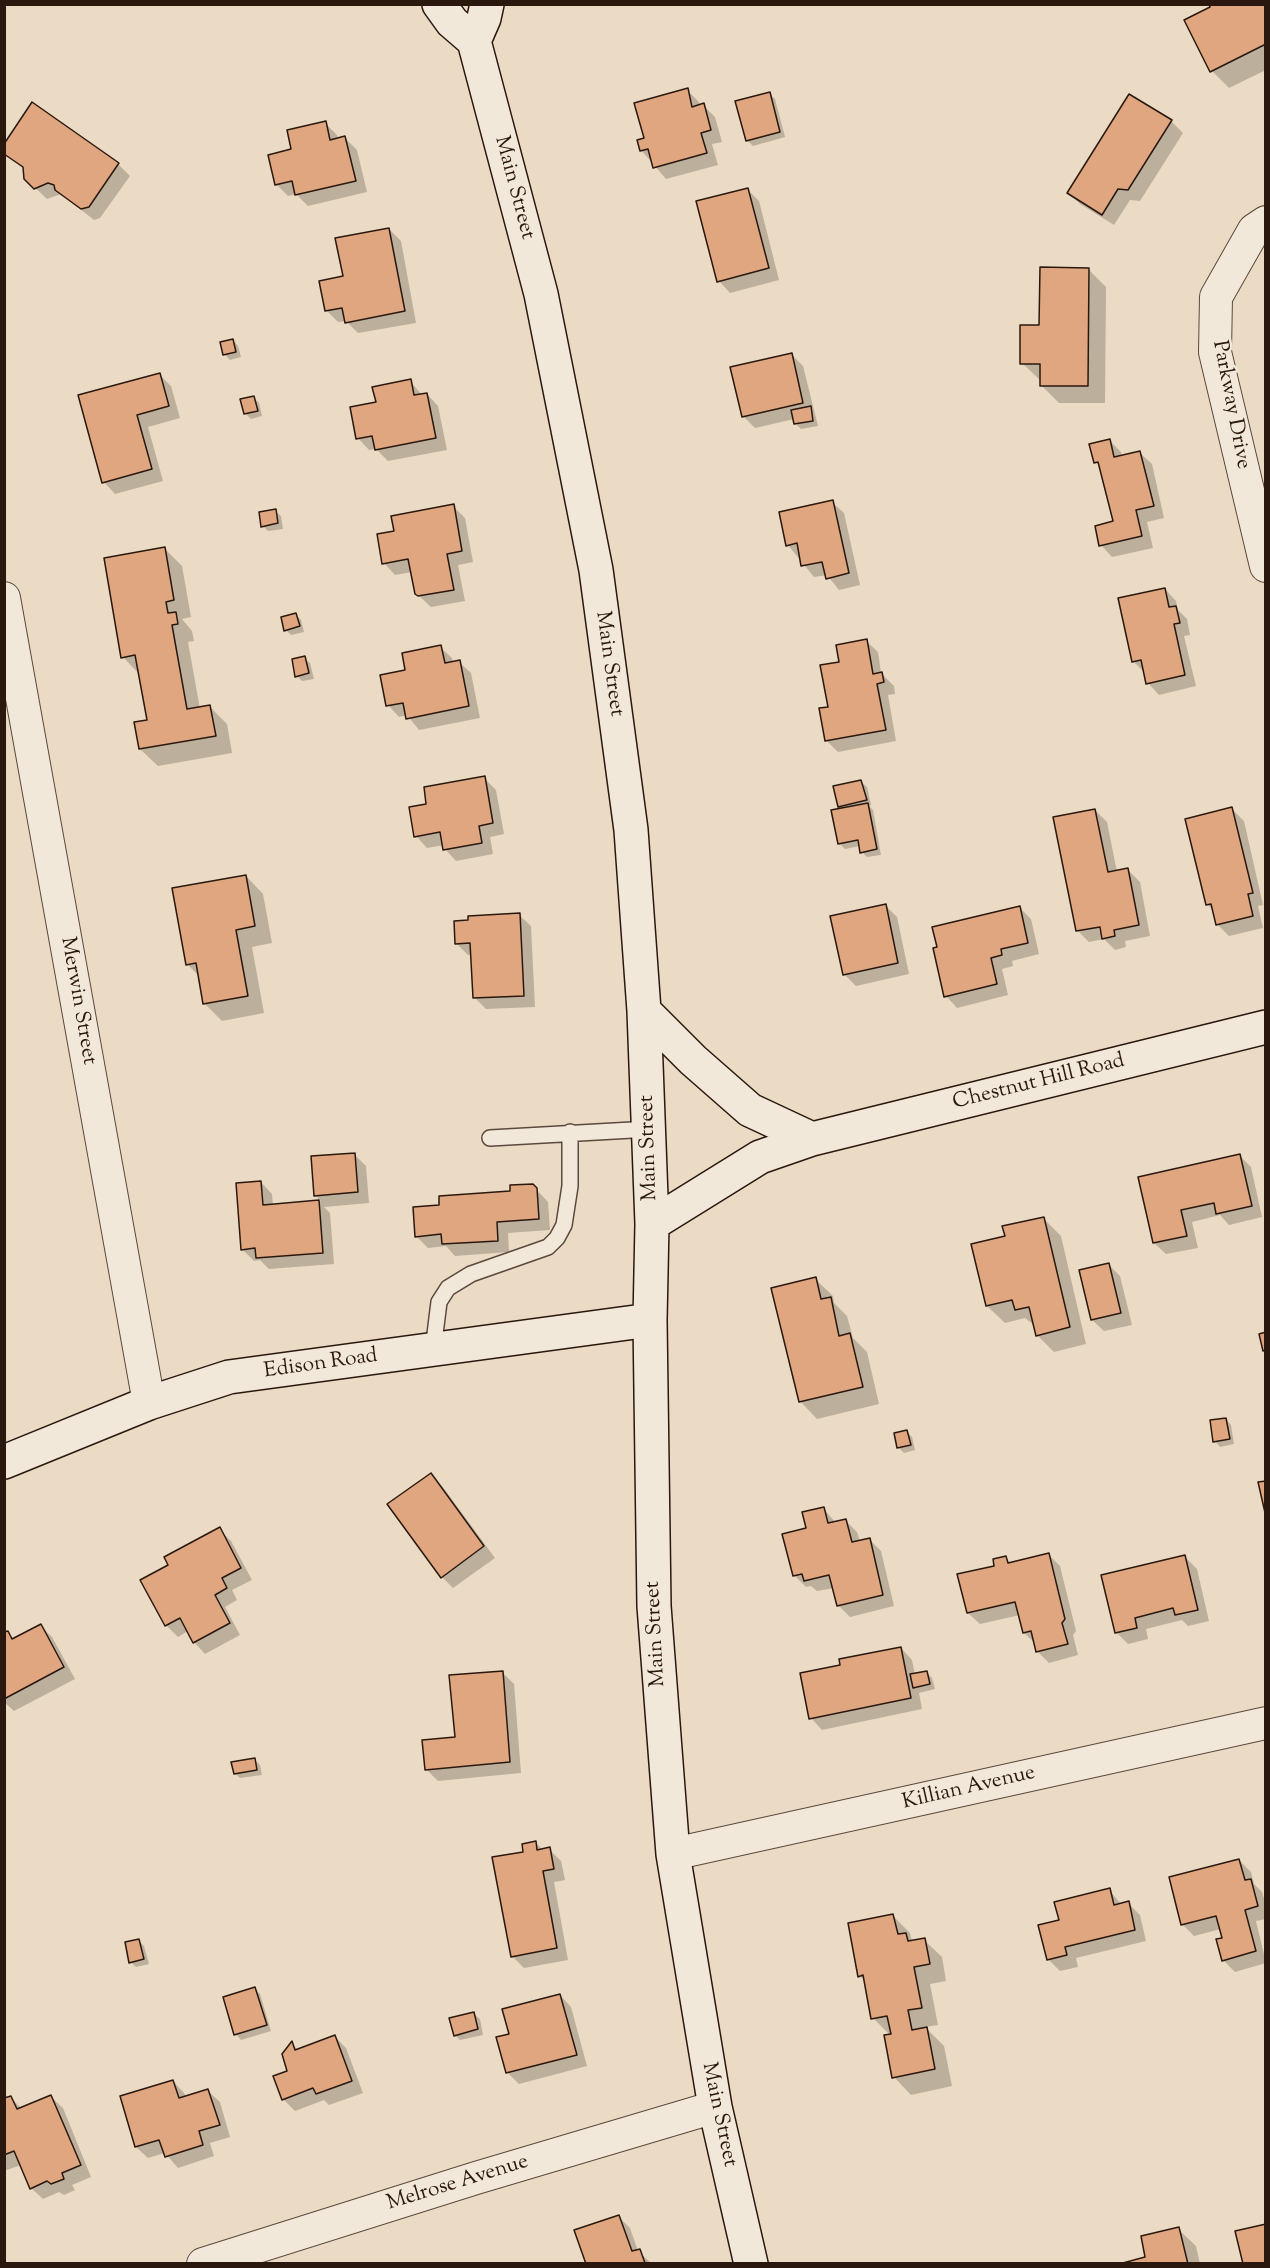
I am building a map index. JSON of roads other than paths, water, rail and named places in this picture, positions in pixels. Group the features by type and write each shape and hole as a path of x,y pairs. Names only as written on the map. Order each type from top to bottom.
{"main road":[{"path":"439,4 452,22 474,41 484,18 487,4"},
{"name":"Main Street","path":"474,41 541,294 596,570 630,830 645,1011 650,1129 654,1606 673,1854 715,2107 751,2264"},
{"path":"645,1011 693,1060 750,1110 812,1138"},
{"name":"Chestnut Hill Road","path":"652,1224 760,1157 812,1138 1266,1027"},
{"name":"Edison Road","path":"4,1462 149,1403 229,1377 650,1320"}],"street":[{"name":"Parkway Drive","path":"1266,222 1254,230 1216,297 1215,352 1266,566"},
{"name":"Merwin Street","path":"4,598 149,1403"},
{"name":"Killian Avenue","path":"673,1854 1266,1723"},
{"name":"Melrose Avenue","path":"203,2264 476,2178 715,2107"}],"lane":[{"path":"490,1138 650,1129"},
{"path":"433,1350 439,1302 448,1288 471,1274 548,1246 557,1238 564,1225 570,1186 570,1132"}]}
